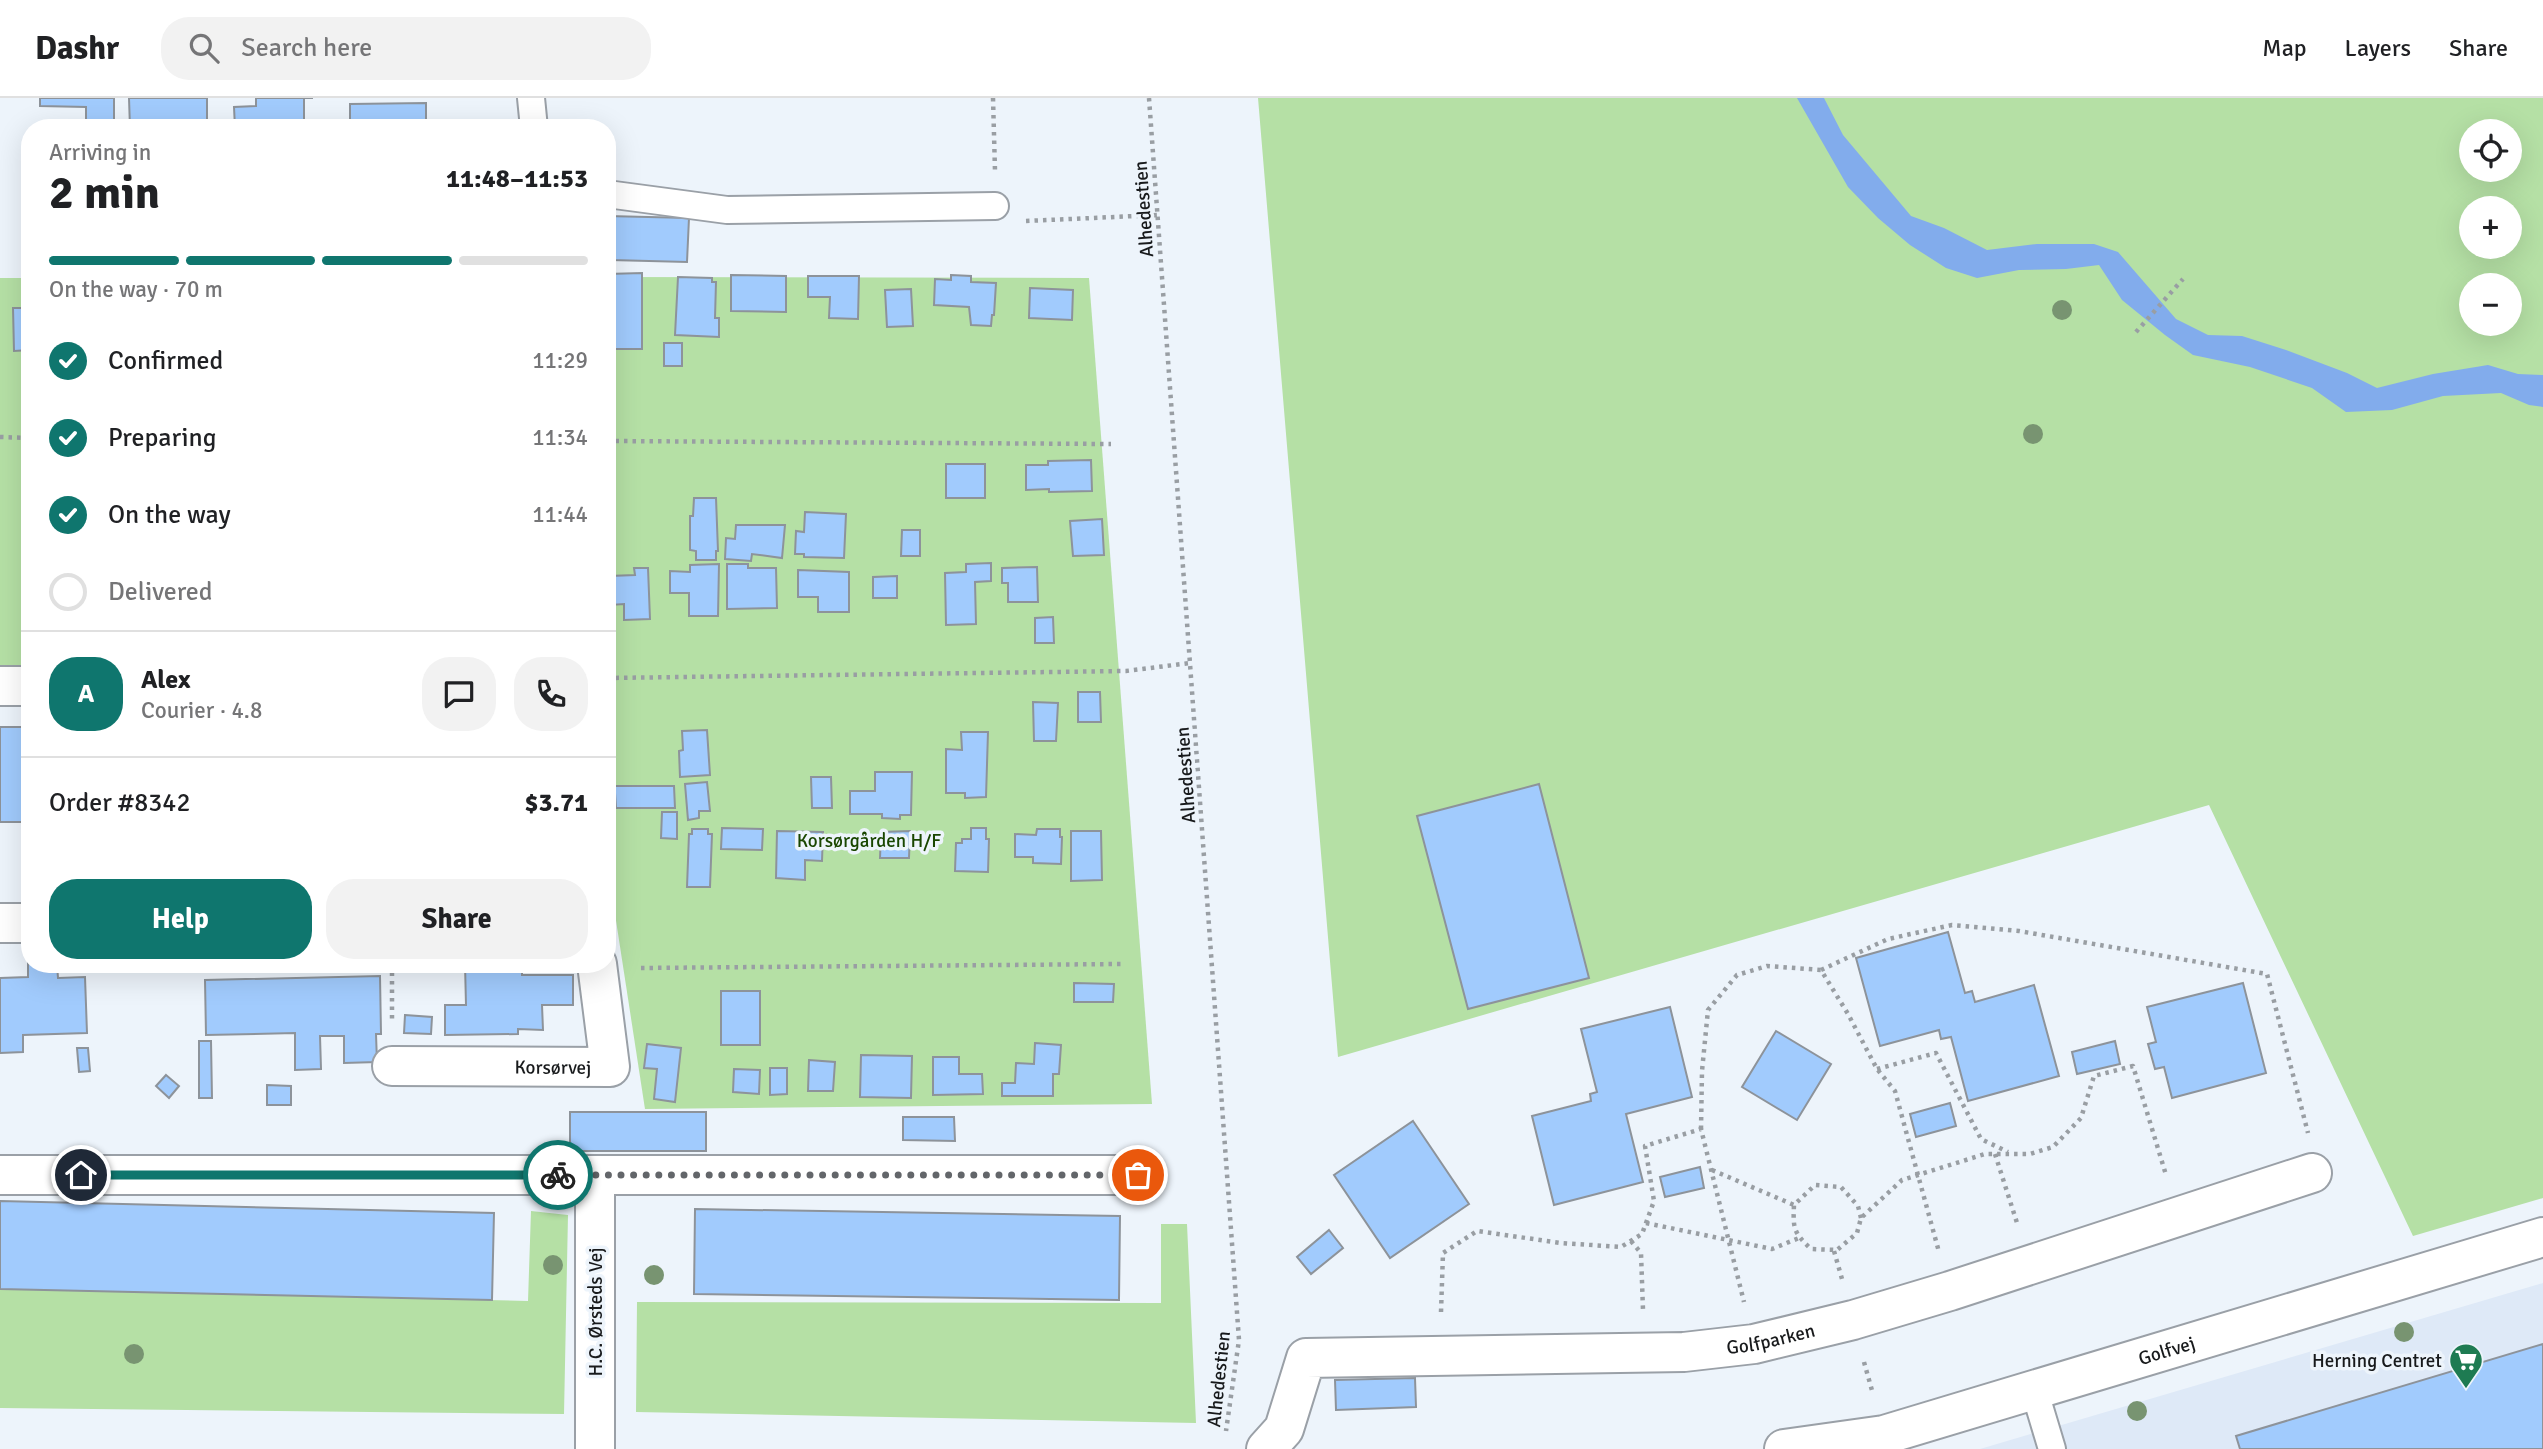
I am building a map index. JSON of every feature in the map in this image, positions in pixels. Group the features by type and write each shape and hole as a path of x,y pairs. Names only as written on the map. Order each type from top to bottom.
{"street":[{"path":"0,686 21,686"},
{"path":"0,923 21,923"},
{"name":"Korsørvej","path":"392,1066 610,1067 598,973"},
{"name":"Golfparken","path":"1266,1449 1284,1429 1306,1357 1684,1352 1754,1344 1853,1320 1950,1291 2312,1173"},
{"path":"0,1175 1138,1175"},
{"name":"H.C. Ørsteds Vej","path":"594,1449 595,1175"},
{"name":"Golfvej","path":"1784,1449 1884,1435 2543,1237"}],"lane":[{"path":"531,98 533,119"},
{"path":"616,195 684,202 727,210 995,206"},
{"path":"2034,1389 2052,1449"}],"path":[{"path":"993,98 995,206 1004,222 1158,215"},
{"name":"Alhedestien","path":"1149,98 1239,1340 1226,1437"},
{"path":"2136,332 2183,279"},
{"path":"0,438 21,438"},
{"path":"616,441 1111,443"},
{"path":"616,678 1126,671 1190,663"},
{"path":"1754,1344 1701,1129 1702,1071 1708,1010 1737,975 1767,966 1821,970 1888,939 1952,925 2019,931 2267,974 2309,1136 2312,1173"},
{"path":"616,966 1122,964"},
{"path":"1821,970 1877,1069 1895,1091 1950,1291"},
{"path":"392,973 392,1066"},
{"path":"1877,1069 1936,1054 1981,1139 2012,1154"},
{"path":"1861,1219 1902,1180 1918,1174 1985,1154 2030,1154 2053,1147 2081,1118 2094,1076 2133,1066 2179,1216"},
{"path":"1439,1355 1443,1252 1477,1231 1561,1243 1621,1247 1642,1234 1654,1201 1645,1146 1701,1129"},
{"path":"1995,1154 2030,1265"},
{"path":"1712,1170 1794,1205"},
{"path":"1815,1185 1841,1187 1858,1206 1861,1219 1857,1233 1837,1250 1811,1248 1793,1229 1794,1205 1815,1185"},
{"path":"1646,1223 1772,1249 1799,1238"},
{"path":"1631,1241 1640,1253 1644,1352"}],"shaded area":[{"path":"2543,1283 2543,1449 1980,1449"}],"green space":[{"path":"1258,98 2543,98 2543,1198 2413,1236 2209,805 1338,1057"},
{"name":"Korsørgården H/F","path":"616,277 1089,278 1152,1104 645,1109 616,920"},
{"path":"0,278 21,278 21,674 0,674"},
{"path":"531,1211 568,1215 564,1414 0,1408 0,1289 528,1301"},
{"path":"1161,1224 1187,1224 1196,1423 636,1412 637,1302 1161,1303"}],"water":[{"path":"1797,98 1824,98 1843,135 1911,216 1944,228 1987,250 2037,244 2094,244 2118,252 2176,319 2208,335 2242,336 2347,373 2377,388 2433,374 2488,365 2518,374 2543,375 2543,407 2529,405 2501,393 2443,396 2392,410 2346,412 2312,388 2250,367 2193,355 2122,300 2099,265 2019,270 1977,278 1946,268 1910,245 1878,218 1848,187"}],"building":[{"path":"40,98 114,98 114,119 86,119 86,107 40,106"},
{"path":"129,98 207,98 207,119 130,119"},
{"path":"256,98 304,98 304,119 235,119 234,107 256,106"},
{"path":"426,103 426,119 350,119 350,104"},
{"path":"616,216 689,218 687,262 616,260"},
{"path":"642,273 642,349 616,349 616,274"},
{"path":"731,275 786,276 786,312 731,311"},
{"path":"951,275 971,276 971,282 996,283 991,326 971,325 969,307 934,305 935,279 951,280"},
{"path":"808,276 859,276 858,319 829,318 830,297 808,297"},
{"path":"678,277 712,278 712,282 716,282 715,318 719,318 719,337 675,335"},
{"path":"1030,288 1073,290 1072,320 1029,318"},
{"path":"911,289 913,326 887,327 885,290"},
{"path":"13,308 21,308 21,351 14,351"},
{"path":"664,343 682,343 682,366 664,366"},
{"path":"1091,460 1092,491 1026,490 1026,465 1048,465 1048,461"},
{"path":"946,464 985,464 985,498 946,498"},
{"path":"694,498 716,498 716,560 696,560 696,551 690,550 690,516 693,516"},
{"path":"805,512 846,514 844,558 804,557 804,554 795,554 796,531 804,532"},
{"path":"1102,519 1104,555 1073,556 1070,521"},
{"path":"736,525 785,525 782,558 752,554 751,561 725,559 726,538 735,539"},
{"path":"902,530 920,530 920,556 901,556"},
{"path":"991,563 991,581 975,582 976,624 946,625 945,573 966,572 966,564"},
{"path":"719,564 718,616 689,616 689,593 670,593 670,571 690,572 690,565"},
{"path":"727,564 748,564 748,568 776,568 777,608 727,609"},
{"path":"1037,567 1038,602 1008,602 1008,583 1002,583 1002,568"},
{"path":"634,568 648,568 650,619 624,620 624,604 616,605 616,576 635,575"},
{"path":"798,570 849,572 849,612 818,612 818,597 798,597"},
{"path":"897,576 897,598 873,598 873,577"},
{"path":"1053,617 1054,643 1035,643 1035,618"},
{"path":"1078,692 1100,692 1101,722 1078,722"},
{"path":"1033,702 1058,703 1056,741 1034,741"},
{"path":"0,727 21,727 21,822 0,822"},
{"path":"707,730 710,775 680,777 679,751 683,750 682,731"},
{"path":"961,732 988,732 986,797 965,798 965,793 946,793 946,749 962,750"},
{"path":"875,772 912,772 911,815 900,815 900,819 882,818 882,814 850,814 850,791 875,791"},
{"path":"811,777 831,777 832,808 812,808"},
{"path":"707,782 710,811 699,811 699,818 688,820 685,784"},
{"path":"1539,784 1589,978 1468,1009 1417,816"},
{"path":"616,786 674,786 675,808 616,808"},
{"path":"662,812 677,812 677,839 661,838"},
{"path":"722,828 763,829 762,850 721,849"},
{"path":"971,828 986,828 986,839 989,839 988,872 955,871 956,843 962,843 962,839 971,839"},
{"path":"692,829 708,829 708,834 712,834 710,887 687,887 689,834 692,834"},
{"path":"1037,829 1060,829 1061,864 1033,863 1033,857 1015,857 1015,834 1036,835"},
{"path":"777,831 823,832 822,861 805,860 805,880 776,878"},
{"path":"910,831 909,858 880,858 881,832"},
{"path":"1071,831 1101,831 1102,880 1071,881"},
{"path":"1948,932 1965,993 1972,991 1975,1002 2034,985 2059,1076 1968,1101 1951,1037 1941,1039 1939,1030 1880,1046 1856,958"},
{"path":"28,973 58,973 58,978 85,977 87,1033 23,1035 23,1052 0,1053 0,978 28,977"},
{"path":"465,973 573,975 573,1005 542,1005 543,1030 518,1029 518,1034 445,1035 445,1005 466,1005"},
{"path":"380,976 381,1034 376,1034 377,1062 344,1063 344,1036 320,1036 321,1069 295,1070 295,1033 206,1035 205,980"},
{"path":"1074,983 1114,984 1113,1002 1074,1002"},
{"path":"2243,983 2266,1073 2172,1098 2164,1067 2155,1069 2148,1044 2156,1042 2147,1007"},
{"path":"721,991 760,991 760,1045 721,1045"},
{"path":"1670,1007 1692,1097 1626,1114 1643,1182 1554,1205 1532,1116 1591,1101 1590,1094 1597,1092 1581,1029"},
{"path":"405,1015 432,1017 431,1034 404,1033"},
{"path":"1776,1031 1831,1064 1797,1120 1742,1087"},
{"path":"199,1041 211,1041 212,1098 199,1098"},
{"path":"2115,1041 2120,1064 2077,1074 2072,1052"},
{"path":"1035,1043 1061,1045 1059,1074 1053,1074 1053,1096 1002,1096 1002,1083 1015,1083 1016,1063 1034,1064"},
{"path":"647,1044 681,1048 675,1102 654,1099 657,1069 644,1068"},
{"path":"77,1048 88,1048 90,1071 79,1072"},
{"path":"861,1055 912,1056 911,1098 860,1097"},
{"path":"933,1057 959,1057 959,1074 982,1074 983,1094 933,1095"},
{"path":"809,1060 835,1062 833,1091 808,1091"},
{"path":"770,1068 787,1068 787,1094 770,1095"},
{"path":"734,1069 760,1070 759,1094 733,1092"},
{"path":"166,1075 179,1086 169,1098 156,1086"},
{"path":"267,1085 291,1086 291,1105 267,1105"},
{"path":"1950,1103 1956,1126 1916,1137 1910,1114"},
{"path":"570,1112 706,1112 706,1151 570,1151"},
{"path":"903,1117 954,1117 955,1141 903,1140"},
{"path":"1413,1121 1469,1204 1390,1258 1334,1175"},
{"path":"1700,1167 1704,1188 1665,1197 1660,1177"},
{"path":"0,1201 494,1213 492,1300 0,1289"},
{"path":"695,1209 1120,1216 1119,1300 694,1294"},
{"path":"1329,1230 1343,1248 1311,1274 1297,1257"},
{"name":"Herning Centret","path":"2543,1344 2543,1449 2240,1449 2236,1436"},
{"path":"1415,1378 1416,1407 1336,1410 1335,1380"}],"way so far":[{"path":"558,1175 1138,1175"}],"place":[{"name":"Herning Centret","path":"2466,1390"}],"route":[{"path":"81,1175 558,1175"}]}
